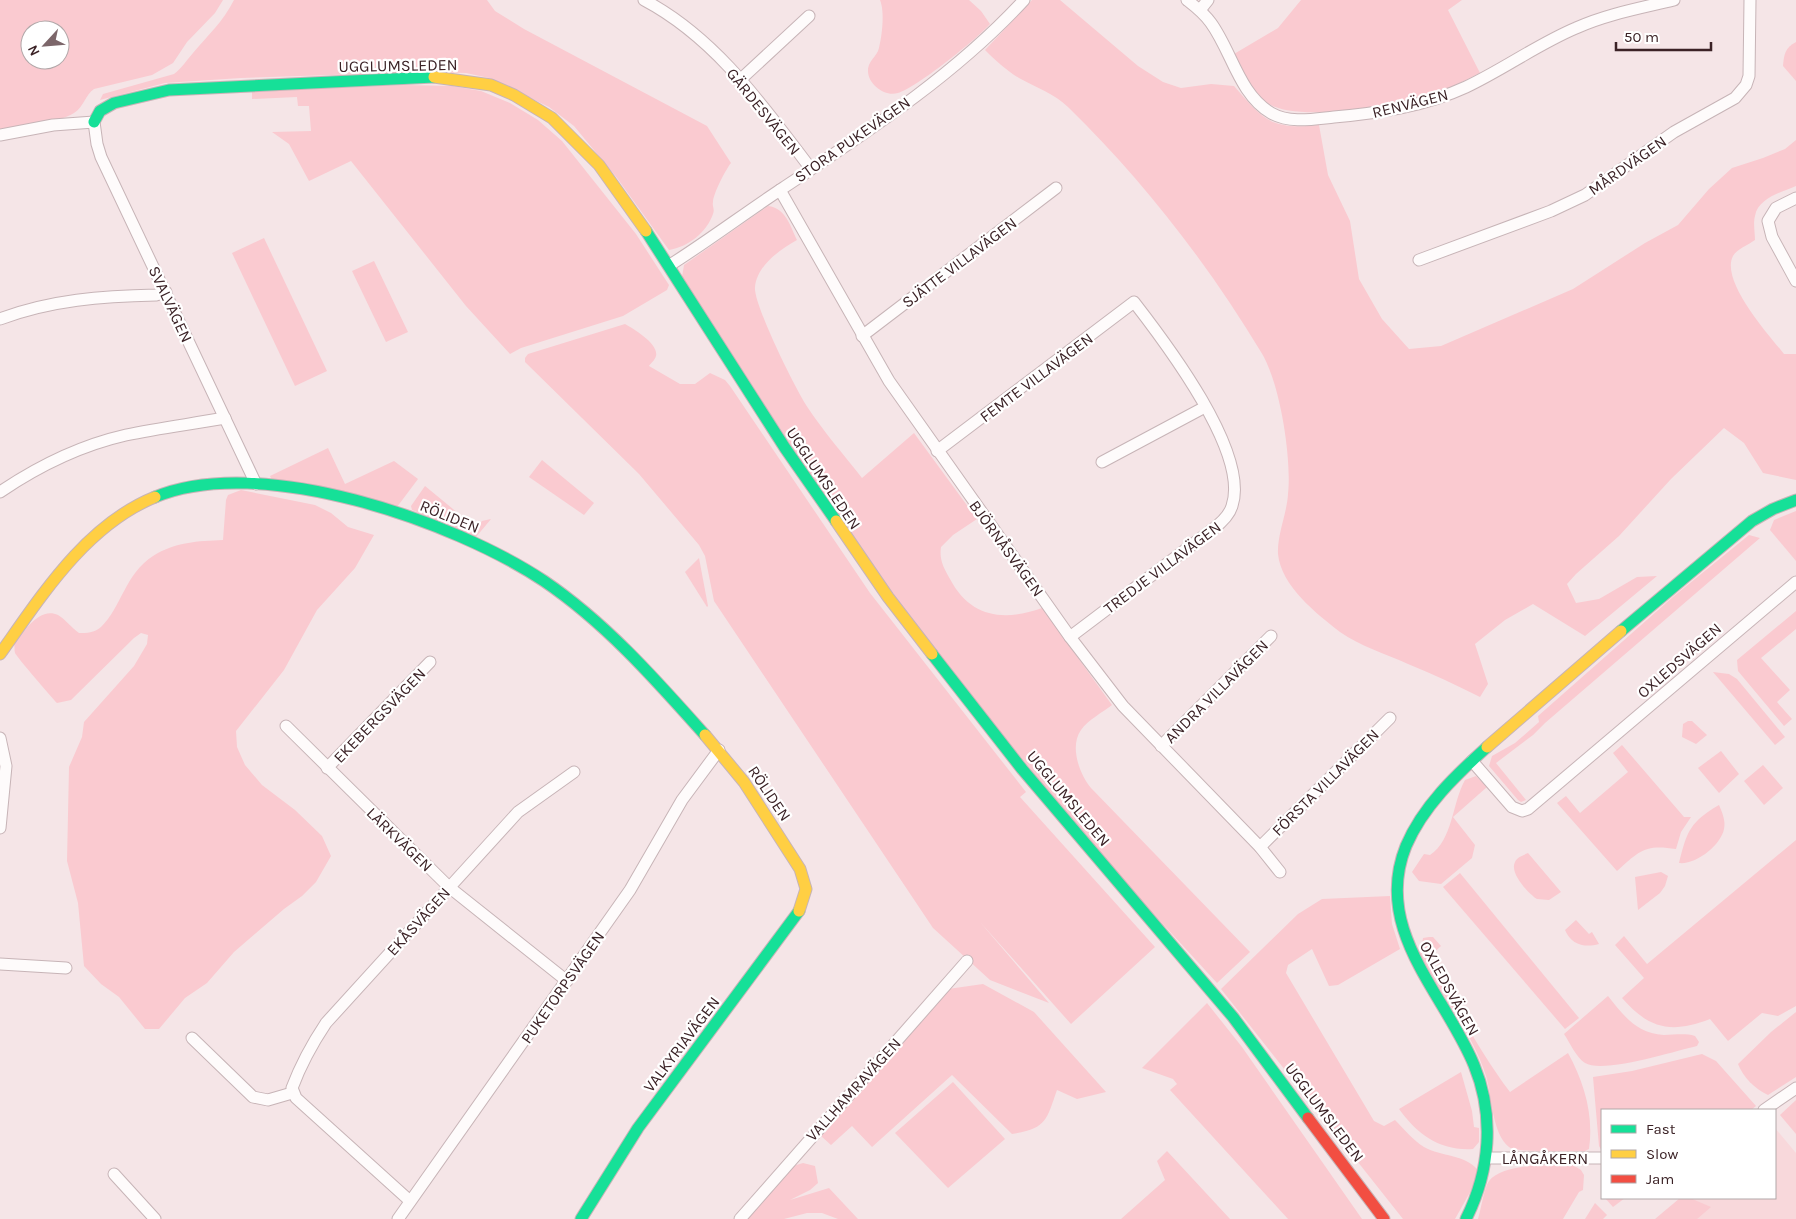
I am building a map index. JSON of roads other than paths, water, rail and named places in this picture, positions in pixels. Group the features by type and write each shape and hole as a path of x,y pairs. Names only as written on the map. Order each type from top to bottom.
{"street":[{"name":"STORA PUKEVÄGEN","path":"670,265 811,169 966,57 1024,0"},
{"name":"RENVÄGEN","path":"1187,0 1200,10 1213,25 1244,84 1262,107 1281,117 1306,120 1365,114 1429,101 1465,87 1576,28 1616,14 1674,0"},
{"path":"1200,10 1208,0"},
{"name":"MÅRDVÄGEN","path":"1419,260 1575,200 1674,132 1734,98 1746,85 1749,76 1750,0"},
{"name":"GÄRDESVÄGEN","path":"646,1 698,39 742,79 811,169"},
{"path":"742,79 809,16"},
{"name":"UGGLUMSLEDEN","path":"94,122 100,111 114,103 169,90 438,78 491,85 530,104 552,118 572,135 599,165 670,265 731,366 888,597 1022,768 1233,1017 1384,1219"},
{"path":"0,134 53,124 94,122"},
{"name":"SVALVÄGEN","path":"94,122 101,156 256,484"},
{"name":"SJÄTTE VILLAVÄGEN","path":"862,336 1056,188"},
{"name":"BJÖRNÅSVÄGEN","path":"780,190 889,381 937,452 1006,544 1070,637 1123,706 1260,846 1280,872"},
{"path":"1796,198 1776,208 1768,221 1772,238 1796,281"},
{"path":"0,319 28,310 83,299 156,295 166,292"},
{"name":"TREDJE VILLAVÄGEN","path":"1070,637 1213,529 1229,514 1234,496 1233,480 1224,447 1205,407 1184,368 1134,302"},
{"name":"FEMTE VILLAVÄGEN","path":"937,452 1134,302"},
{"path":"1102,462 1205,407"},
{"path":"0,492 61,458 107,441 124,436 225,418"},
{"name":"RÖLIDEN","path":"0,654 70,561 108,525 134,506 159,494 196,484 225,481 342,498 403,515 473,543 521,568 571,600 627,650 719,750 736,772 800,869 807,889"},
{"name":"OXLEDSVÄGEN","path":"1466,1219 1480,1186 1487,1158 1486,1112 1473,1065 1410,950 1401,921 1398,895 1400,869 1408,841 1430,805 1452,779 1541,699 1752,521 1772,509 1796,500"},
{"name":"OXLEDSVÄGEN","path":"1472,760 1512,807 1522,811 1528,809 1796,582"},
{"name":"ANDRA VILLAVÄGEN","path":"1161,746 1271,636"},
{"name":"EKEBERGSVÄGEN","path":"327,768 430,662"},
{"name":"FÖRSTA VILLAVÄGEN","path":"1260,846 1390,718"},
{"name":"LÄRKVÄGEN","path":"286,726 449,886 567,981"},
{"path":"0,738 6,766 0,828"},
{"name":"PUKETORPSVÄGEN","path":"398,1219 635,882 682,800 719,750"},
{"name":"EKÅSVÄGEN","path":"292,1093 292,1088 308,1048 326,1023 518,812 574,772"},
{"name":"VALKYRIAVÄGEN","path":"581,1219 638,1128 796,918 807,897 807,889"},
{"name":"VALLHAMRAVÄGEN","path":"740,1219 967,961"},
{"path":"0,964 66,968"},
{"path":"192,1038 253,1097 268,1100 292,1093 410,1202"},
{"path":"1765,1109 1796,1088"},
{"name":"LÅNGÅKERN","path":"1487,1158 1601,1158"},
{"path":"114,1174 155,1219"}]}
